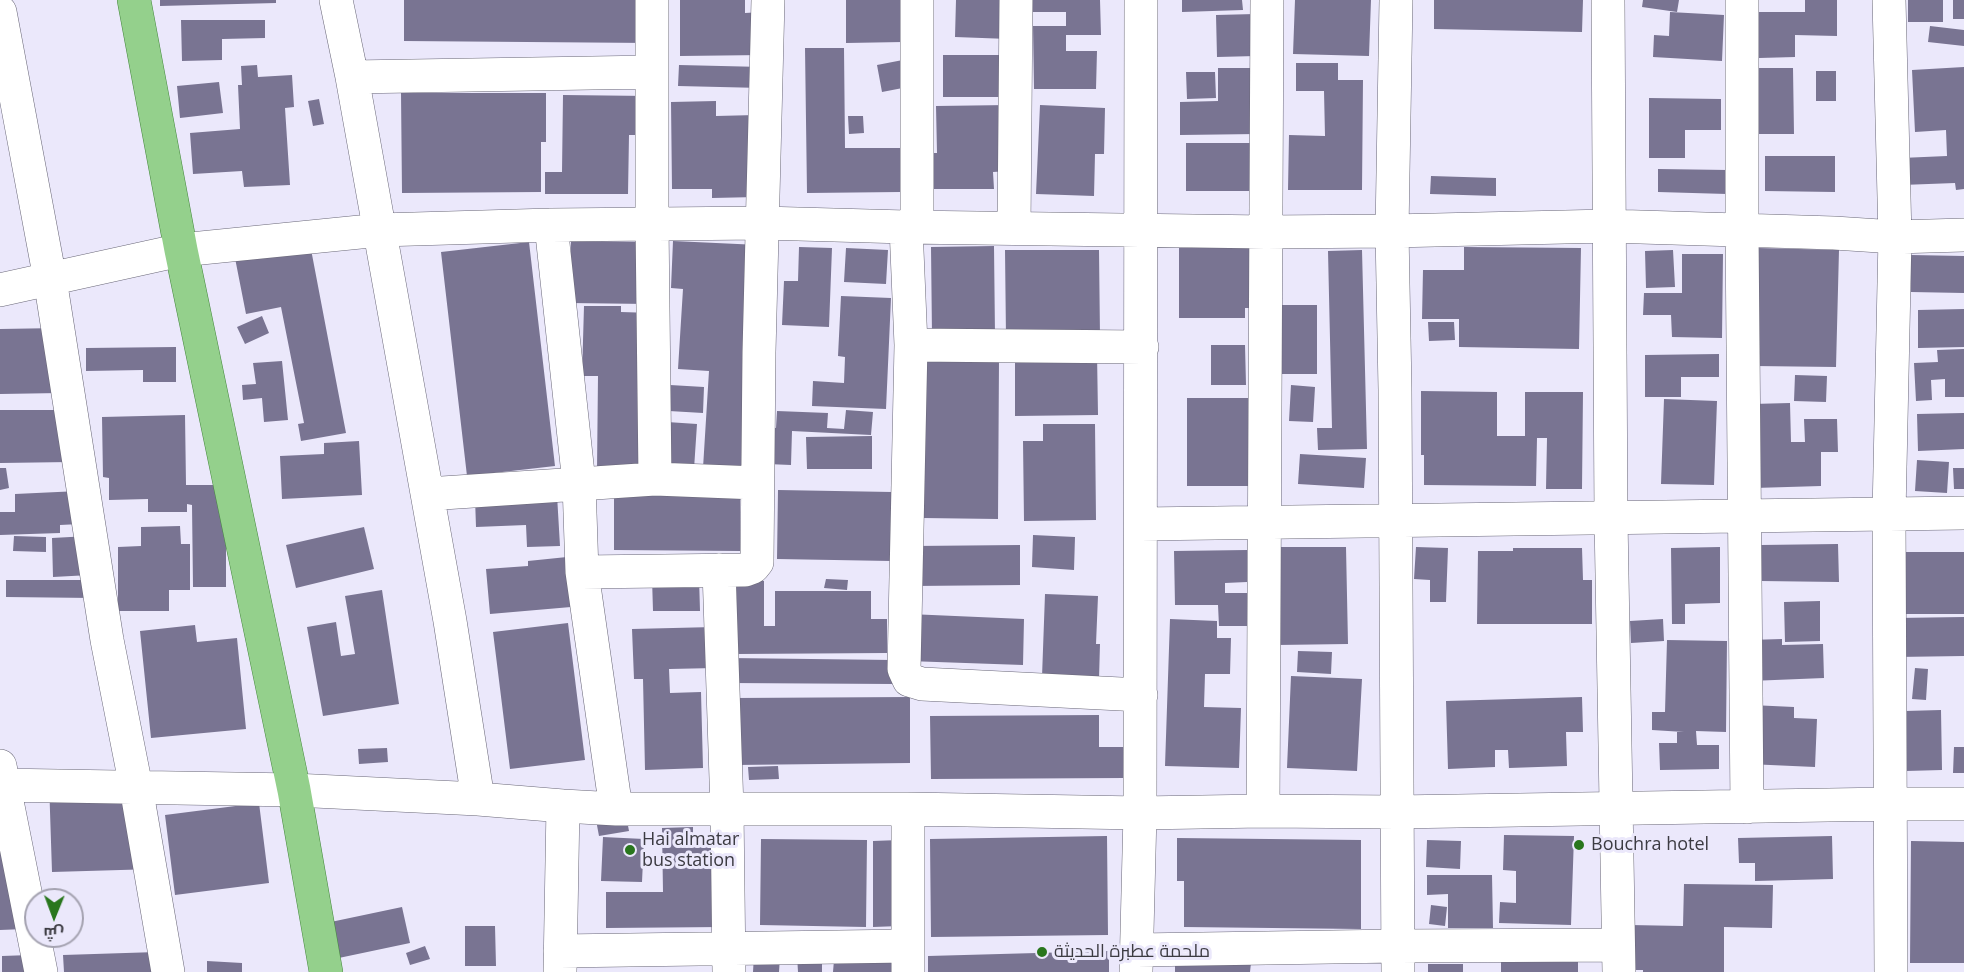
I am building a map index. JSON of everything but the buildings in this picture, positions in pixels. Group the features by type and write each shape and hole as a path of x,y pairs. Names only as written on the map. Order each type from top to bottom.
{"main road":[{"path":"134,0 181,250 294,790 326,972"}],"street":[{"path":"336,0 427,494 478,799"},
{"path":"652,0 655,479"},
{"path":"582,573 745,570 758,562 762,223 768,0"},
{"path":"917,0 904,669 909,680 922,684 1141,695"},
{"path":"1014,228 1016,0"},
{"path":"1142,0 1141,695 1136,961 1619,959 1611,518 1608,0"},
{"path":"1263,811 1267,0"},
{"path":"1396,0 1392,231 1397,959"},
{"path":"1742,0 1747,807"},
{"path":"1889,0 1895,237 1889,514 1891,972"},
{"path":"0,12 50,279 107,640 136,787 168,972"},
{"path":"352,77 652,72"},
{"path":"0,290 181,250 380,230 551,225 762,223 1266,232 1608,226 1895,237 1964,235"},
{"path":"551,225 579,483 582,573 616,809"},
{"path":"911,345 1142,347"},
{"path":"427,494 655,479 758,483"},
{"path":"1141,524 1964,513"},
{"path":"718,570 730,960"},
{"path":"41,972 1,778 136,787 294,790 478,799 616,809 908,809 1140,813 1964,804"},
{"path":"563,806 560,962 908,959 908,809"}],"place":[{"name":"Bouchra hotel","path":"1579,845"},
{"name":"Hai almatar bus station","path":"630,850"},
{"name":"ملحمة عطبرة الحديثة","path":"1042,952"}]}
